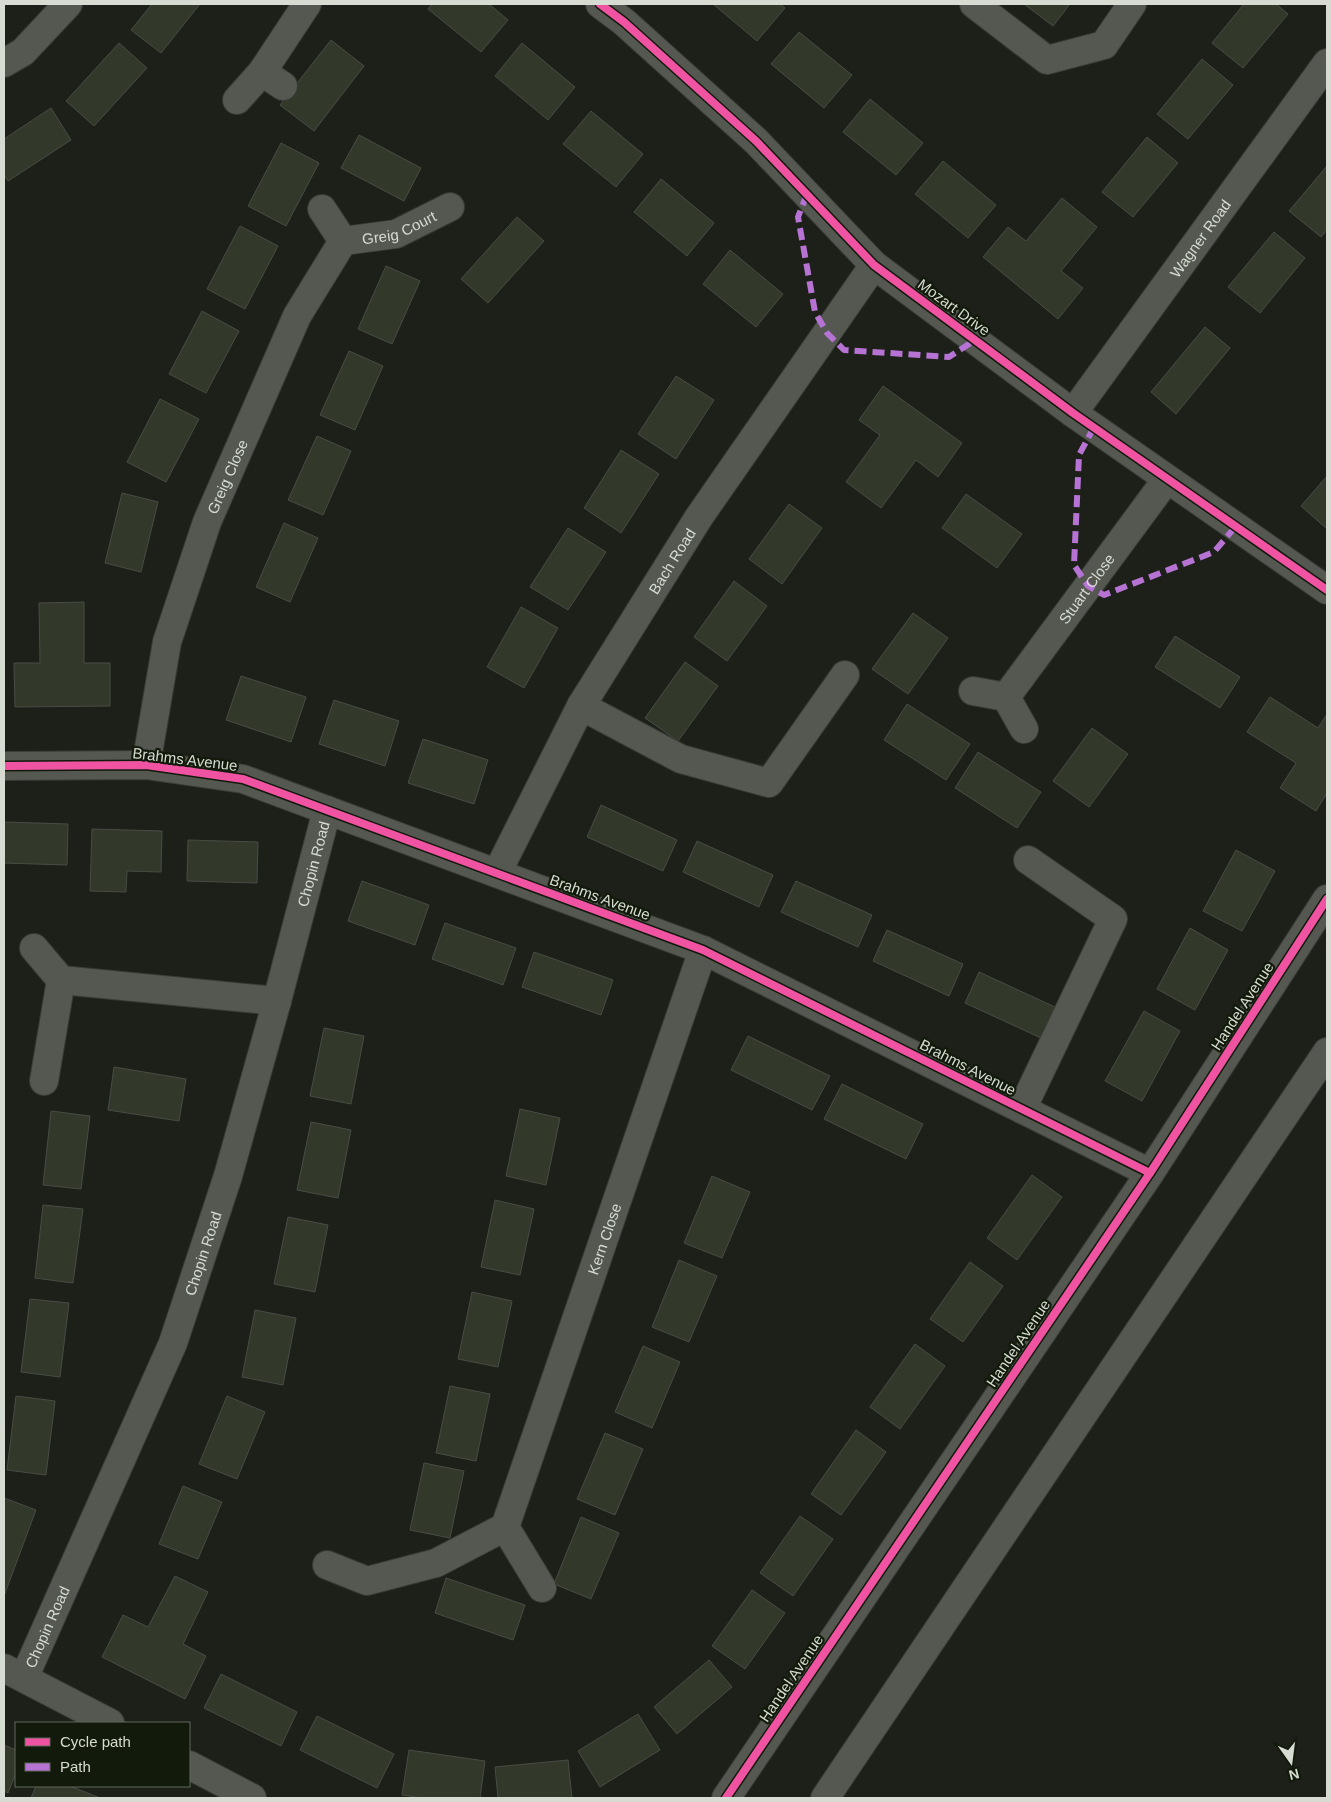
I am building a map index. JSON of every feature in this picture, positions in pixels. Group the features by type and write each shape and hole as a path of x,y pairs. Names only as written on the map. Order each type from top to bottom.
{"street":[{"path":"4,63 23,52 68,4"},
{"path":"237,100 273,79 307,4"},
{"name":"Mozart Drive","path":"600,4 630,13 756,141 874,266 1073,413 1327,590"},
{"path":"974,4 1047,60 1104,45 1132,4"},
{"name":"Wagner Road","path":"1073,413 1327,64"},
{"name":"Greig Court","path":"343,241 396,234 450,207"},
{"path":"322,208 343,241"},
{"name":"Greig Close","path":"146,765 167,642 207,522 297,316 343,241"},
{"name":"Bach Road","path":"497,873 581,706 699,517 874,266"},
{"name":"Stuart Close","path":"1006,697 1166,479"},
{"path":"581,706 681,759 769,783 845,675"},
{"path":"973,691 1006,697 1024,729"},
{"name":"Brahms Avenue","path":"4,766 146,765 243,779 703,950 1150,1173"},
{"name":"Chopin Road","path":"14,1673 173,1343 228,1176 277,1001 327,810"},
{"path":"1022,1109 1113,919 1028,860"},
{"name":"Handel Avenue","path":"726,1798 1150,1173 1327,899"},
{"path":"34,948 61,980 277,1001"},
{"name":"Kern Close","path":"505,1527 703,950"},
{"path":"44,1081 61,980"},
{"path":"824,1798 1327,1052"},
{"path":"327,1565 367,1581 436,1563 505,1527 542,1588"},
{"path":"14,1673 108,1722"},
{"path":"190,1766 252,1798"}],"building":[{"path":"152,4 200,4 161,53 131,30"},
{"path":"432,4 489,4 508,20 481,52 428,9"},
{"path":"713,4 780,4 785,8 757,41"},
{"path":"1024,4 1070,4 1053,26"},
{"path":"1244,4 1276,4 1288,14 1243,68 1212,43"},
{"path":"799,32 852,75 824,108 771,64"},
{"path":"331,40 364,66 314,131 280,105"},
{"path":"119,43 147,68 94,126 66,101"},
{"path":"522,43 575,87 548,120 495,76"},
{"path":"1202,59 1233,85 1188,139 1157,114"},
{"path":"870,99 923,143 896,175 843,132"},
{"path":"51,108 71,140 8,181 4,175 4,139"},
{"path":"591,111 643,154 616,187 563,144"},
{"path":"359,135 421,168 404,201 341,168"},
{"path":"1147,137 1178,163 1133,217 1102,192"},
{"path":"281,143 319,163 286,226 248,206"},
{"path":"943,161 996,205 968,238 915,194"},
{"path":"1327,166 1327,230 1321,237 1289,211"},
{"path":"661,179 714,223 687,256 634,212"},
{"path":"1062,198 1097,227 1061,271 1083,288 1058,319 983,257 1008,227 1026,241"},
{"path":"517,217 544,241 488,303 461,279"},
{"path":"240,226 278,246 245,309 207,289"},
{"path":"1274,232 1305,258 1260,313 1228,287"},
{"path":"730,250 783,294 756,327 703,284"},
{"path":"386,266 420,281 392,344 358,329"},
{"path":"202,311 239,331 206,393 169,374"},
{"path":"1205,327 1230,348 1176,414 1151,392"},
{"path":"349,351 383,366 355,430 320,415"},
{"path":"676,376 714,400 676,459 638,434"},
{"path":"883,386 962,443 938,477 916,460 881,508 846,482 880,435 859,420"},
{"path":"160,399 199,419 166,482 127,462"},
{"path":"317,436 351,451 323,515 288,500"},
{"path":"621,450 659,474 621,533 584,508"},
{"path":"1327,476 1327,529 1301,506"},
{"path":"122,493 158,502 141,572 105,563"},
{"path":"966,494 1022,534 997,568 942,528"},
{"path":"789,504 822,528 782,584 749,559"},
{"path":"284,523 318,538 290,602 256,587"},
{"path":"568,528 606,552 568,610 530,587"},
{"path":"734,581 767,606 727,661 694,637"},
{"path":"84,602 84,663 110,663 110,706 15,707 14,663 40,663 39,603"},
{"path":"521,607 558,628 524,688 487,667"},
{"path":"913,613 948,638 908,694 872,669"},
{"path":"1175,636 1240,677 1220,708 1155,667"},
{"path":"685,662 718,686 678,741 645,718"},
{"path":"241,676 306,697 291,742 226,720"},
{"path":"1270,697 1318,728 1327,714 1327,793 1316,811 1280,788 1296,763 1247,732"},
{"path":"334,700 399,721 385,766 319,744"},
{"path":"907,704 970,744 946,780 884,740"},
{"path":"1092,728 1128,754 1089,807 1053,781"},
{"path":"423,739 488,760 474,804 408,783"},
{"path":"978,752 1041,792 1017,828 955,788"},
{"path":"601,805 677,840 663,871 587,837"},
{"path":"4,822 68,824 67,865 4,863"},
{"path":"92,829 162,831 161,872 127,871 126,892 90,891"},
{"path":"188,840 258,842 257,883 187,881"},
{"path":"697,841 773,875 759,907 683,872"},
{"path":"1236,850 1275,871 1242,931 1203,911"},
{"path":"362,881 429,905 415,945 348,921"},
{"path":"796,881 872,915 858,947 781,912"},
{"path":"445,923 516,948 503,985 432,959"},
{"path":"1190,928 1228,950 1195,1010 1157,989"},
{"path":"887,930 963,964 949,996 873,961"},
{"path":"534,952 613,980 601,1015 522,987"},
{"path":"979,972 1055,1007 1041,1038 965,1003"},
{"path":"1144,1011 1180,1031 1142,1101 1105,1081"},
{"path":"324,1028 364,1036 351,1104 310,1096"},
{"path":"748,1036 830,1076 812,1110 731,1070"},
{"path":"114,1067 186,1079 179,1121 108,1110"},
{"path":"842,1084 923,1124 906,1159 824,1119"},
{"path":"520,1109 560,1118 546,1185 506,1176"},
{"path":"51,1111 90,1116 81,1189 43,1185"},
{"path":"311,1122 351,1130 338,1198 297,1190"},
{"path":"1032,1175 1062,1197 1017,1260 987,1238"},
{"path":"712,1176 750,1192 722,1258 684,1243"},
{"path":"495,1200 534,1209 520,1275 481,1267"},
{"path":"43,1205 83,1209 73,1283 35,1278"},
{"path":"288,1217 328,1225 315,1292 274,1284"},
{"path":"679,1260 717,1276 689,1342 652,1327"},
{"path":"970,1262 1003,1286 963,1342 930,1319"},
{"path":"472,1292 512,1301 498,1367 458,1359"},
{"path":"30,1299 69,1303 60,1377 21,1372"},
{"path":"255,1310 296,1318 283,1385 242,1377"},
{"path":"915,1344 945,1366 900,1429 870,1407"},
{"path":"643,1346 680,1362 652,1428 615,1412"},
{"path":"450,1386 490,1394 476,1461 436,1453"},
{"path":"16,1396 55,1401 46,1475 7,1470"},
{"path":"227,1396 265,1412 237,1479 199,1464"},
{"path":"856,1430 886,1452 841,1515 811,1494"},
{"path":"605,1433 643,1449 615,1515 577,1499"},
{"path":"424,1463 464,1471 450,1538 410,1530"},
{"path":"183,1486 222,1502 198,1559 159,1544"},
{"path":"4,1498 36,1510 4,1596"},
{"path":"800,1516 833,1539 793,1596 760,1573"},
{"path":"581,1517 619,1533 591,1599 554,1584"},
{"path":"175,1576 208,1592 183,1644 206,1656 185,1699 102,1657 123,1615 148,1627"},
{"path":"446,1578 525,1605 513,1640 435,1613"},
{"path":"752,1590 785,1613 745,1669 712,1646"},
{"path":"709,1660 732,1687 677,1734 654,1707"},
{"path":"221,1674 297,1712 281,1746 204,1708"},
{"path":"638,1714 660,1750 600,1787 578,1751"},
{"path":"317,1716 394,1754 377,1788 300,1750"},
{"path":"4,1745 15,1750 15,1776 8,1793 4,1791"},
{"path":"409,1750 485,1761 480,1798 422,1798 402,1795"},
{"path":"568,1760 572,1798 498,1798 495,1767"},
{"path":"36,1787 72,1787 100,1798 31,1798"}],"marked path":[{"path":"807,194 798,217 815,312 827,333 844,350 949,357 975,340"},
{"path":"1094,427 1079,455 1074,565 1088,586 1104,595 1214,552 1236,526"}],"cycle path":[{"path":"600,4 624,22 756,141 874,265 1073,413 1327,590"},
{"path":"4,766 146,765 243,779 703,950 1150,1173"},
{"path":"726,1798 1150,1173 1327,899"}]}
